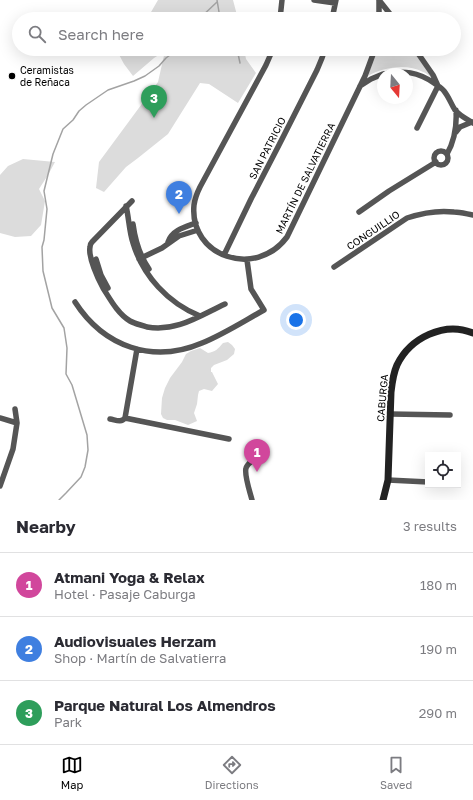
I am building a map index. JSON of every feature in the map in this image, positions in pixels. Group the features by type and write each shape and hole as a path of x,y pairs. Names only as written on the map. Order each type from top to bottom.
{"street":[{"path":"281,12 282,0"},
{"path":"314,0 335,2 334,12"},
{"path":"379,12 379,0 388,12"},
{"name":"MARTÍN DE SALVATIERRA","path":"270,56 195,197 194,214 198,230 204,240 218,252 235,259 247,260 258,258 279,246 287,237 360,87 373,56"},
{"name":"SAN PATRICIO","path":"224,255 250,199 280,145 323,56"},
{"path":"420,56 433,75 438,86"},
{"path":"413,73 426,77 438,86 444,91 460,115 473,122"},
{"path":"360,87 377,77"},
{"path":"417,128 438,86"},
{"path":"436,162 442,164 446,163 448,160 447,154 456,132 456,110"},
{"path":"456,132 460,127 473,122"},
{"path":"436,162 435,159 437,153 440,151 447,154"},
{"path":"359,212 389,191 436,162"},
{"path":"132,200 92,242 90,248 94,269 101,284 123,316 138,324 166,328 180,325 225,304"},
{"path":"126,206 131,212 141,258 152,274 168,292 176,299 193,309 200,316"},
{"name":"CONGUILLIO","path":"334,267 407,218 435,211 452,211 473,215"},
{"path":"167,244 169,238 179,229 196,223"},
{"path":"141,258 153,253 179,236 198,230"},
{"path":"75,302 85,316 106,335 121,344 144,351 160,352 190,348 209,340 264,310 251,289 247,260"},
{"name":"CABURGA","path":"382,500 388,480 390,392 394,371 401,358 410,347 422,338 436,332 457,329 473,333"},
{"path":"125,418 137,349"},
{"path":"0,486 12,449 17,423 15,409"},
{"path":"390,414 450,415"},
{"path":"0,418 17,423"},
{"path":"110,420 120,421 125,418 229,439"},
{"path":"252,500 246,468 254,458"},
{"path":"388,480 425,482"}],"shaded area":[{"path":"158,0 233,0 236,12 151,12"},
{"path":"120,56 157,56 133,76"},
{"path":"164,56 245,56 256,73 238,103 209,84 200,83 168,134 126,167 104,192 96,188 99,162 158,82"},
{"path":"374,56 417,56 433,79 426,73 413,68 377,68 377,72 368,76"},
{"path":"23,159 55,162 39,189 45,201 41,225 31,236 15,237 0,233 0,175 8,166"},
{"path":"228,342 235,349 234,354 227,360 214,365 211,368 211,372 218,384 212,391 204,389 199,391 194,413 197,421 188,425 175,420 167,420 163,418 161,414 162,398 165,388 186,354 200,348 210,353 216,350 223,343"}],"waterway":[{"path":"217,0 219,12"},
{"path":"206,12 217,2"},
{"path":"59,500 81,477 85,467 88,450 87,435 72,385 66,374 67,348 64,328 52,308 43,271 42,247 47,209 44,191 53,154 63,129 86,105 108,90 145,76 159,66 169,56"},
{"path":"238,56 240,63"}],"place":[{"name":"Ceramistas de Reñaca","path":"12,76"},
{"name":"Parque Natural Los Almendros","path":"154,118"},
{"name":"Audiovisuales Herzam","path":"179,214"},
{"name":"Atmani Yoga & Relax","path":"257,472"}]}
